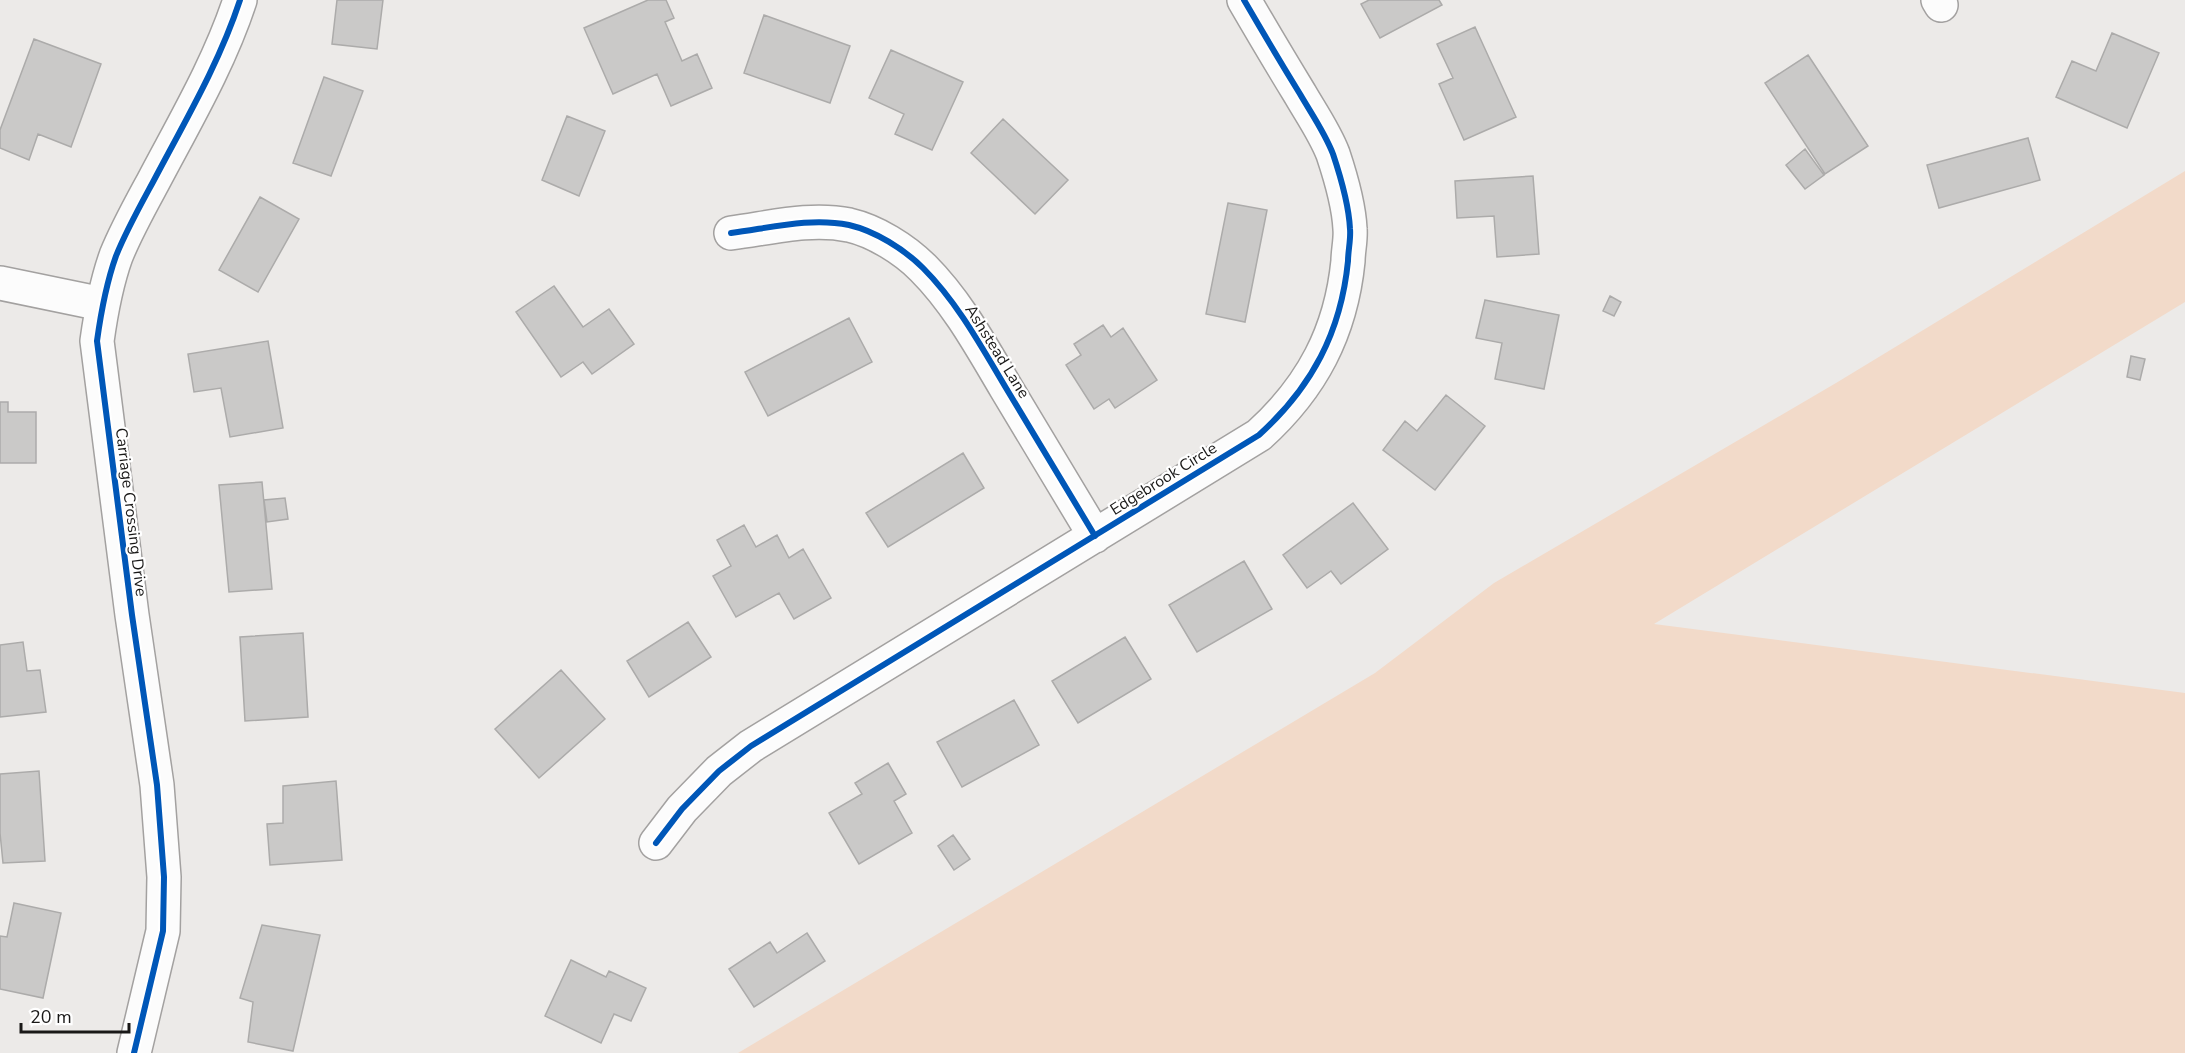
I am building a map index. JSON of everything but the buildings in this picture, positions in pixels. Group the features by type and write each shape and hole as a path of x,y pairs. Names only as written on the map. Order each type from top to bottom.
{"street":[{"name":"Carriage Crossing Drive","path":"134,1053 163,931 164,877 157,785 132,615 97,341 102,304 116,256 230,30 240,0"},
{"name":"Edgebrook Circle","path":"656,843 682,809 719,771 751,746 1259,435 1272,423 1311,376 1332,334 1340,309 1347,271 1350,230 1346,206 1332,153 1319,126 1244,0"},
{"name":"Ashstead Lane","path":"731,233 811,222 849,225 882,239 922,267 943,291 972,332 1095,536"},
{"path":"0,283 102,304"}],"shaded area":[{"path":"2185,171 2185,302 1654,624 2185,693 2185,1053 738,1053 1375,673 1494,583 1836,383"}],"cycle path":[{"path":"134,1053 163,931 164,877 157,785 132,615 97,341 112,267 120,247 211,70 240,0"},
{"path":"656,843 682,809 719,771 751,746 1259,435 1278,417 1309,378 1331,335 1339,311 1348,261 1350,233 1348,211 1333,154 1326,138 1244,0"},
{"path":"731,233 805,223 849,225 879,236 915,261 947,295 968,325 1095,536"}]}
